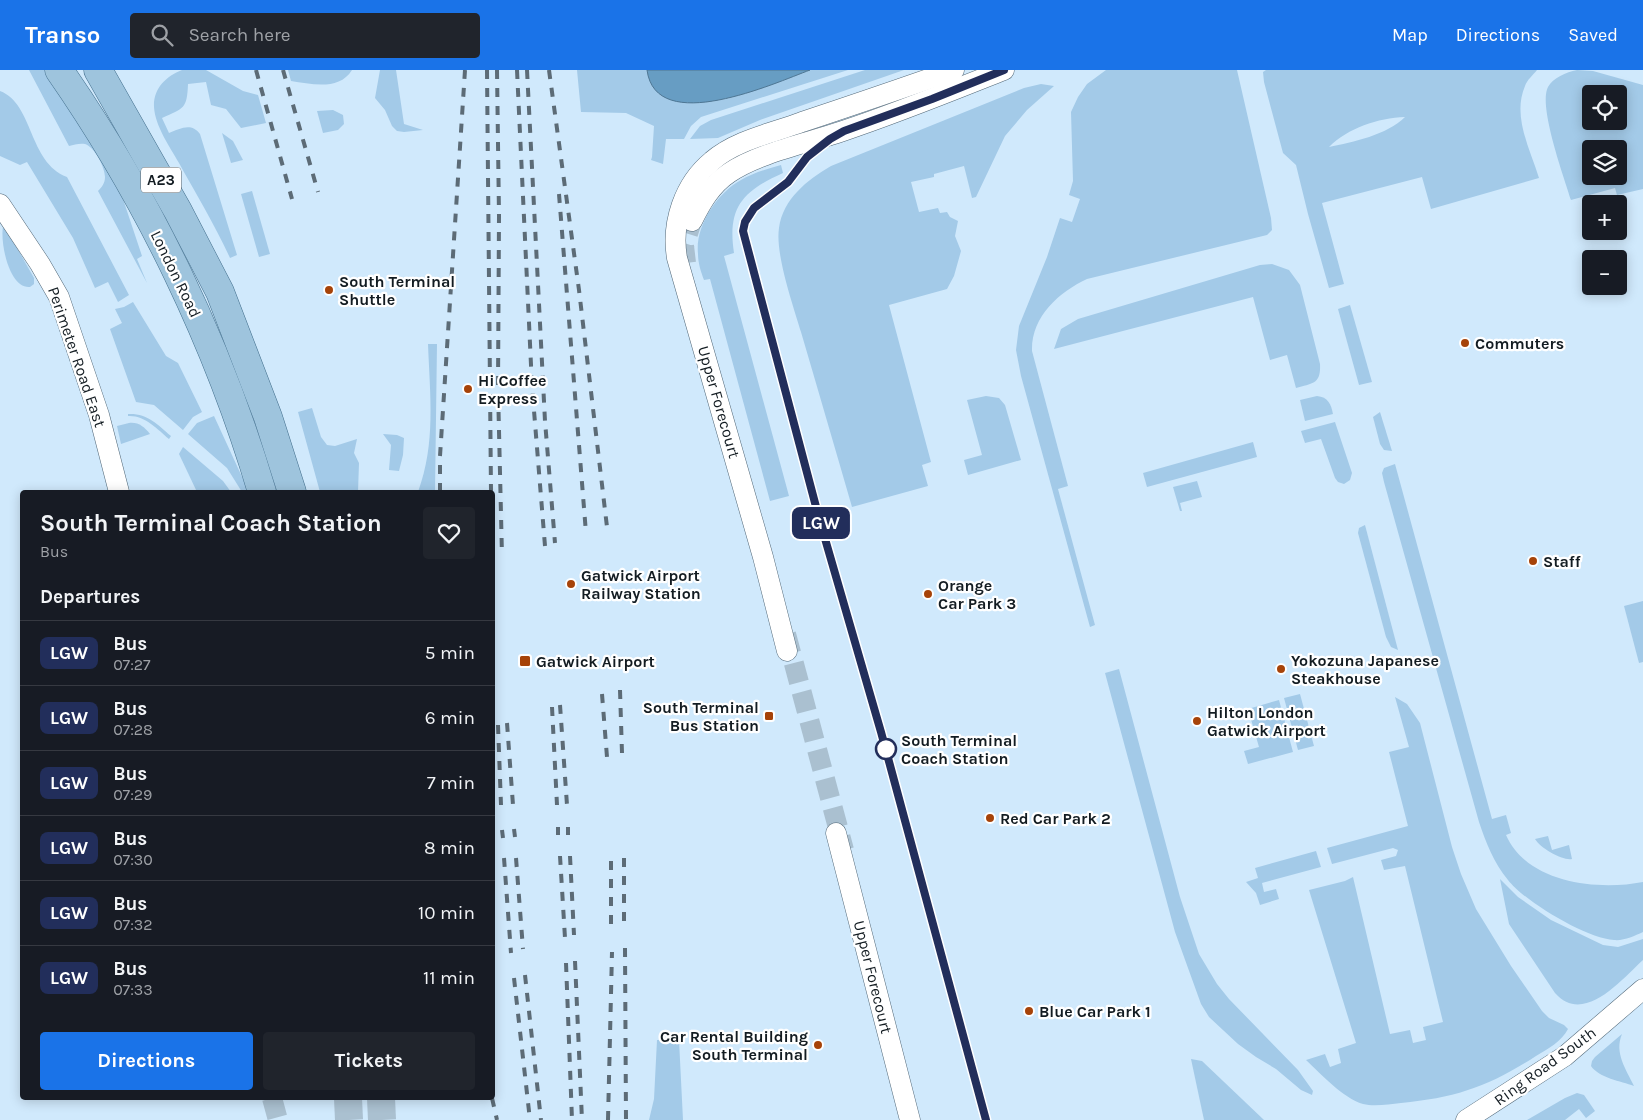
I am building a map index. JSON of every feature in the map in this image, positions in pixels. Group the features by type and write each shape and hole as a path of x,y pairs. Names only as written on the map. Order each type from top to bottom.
{"main road":[{"name":"London Road","path":"59,70 120,165 195,308 236,413 261,490"},
{"name":"London Road","path":"98,70 178,211 220,292 268,417 291,490"}],"street":[{"name":"Upper Forecourt","path":"788,651 676,250 676,232 684,201 693,184 712,161 731,149 749,141 954,70"},
{"path":"692,221 709,192 729,173 746,163 844,131 1004,70"},
{"name":"Perimeter Road East","path":"0,204 40,264 58,297 99,416 119,490"},
{"name":"Upper Forecourt","path":"836,833 910,1120"},
{"name":"Ring Road South","path":"1466,1120 1565,1056 1643,988"}],"shaded area":[{"path":"29,70 47,70 120,190 142,256 137,259 147,283 98,191 103,185 105,177 99,158 85,144 69,146"},
{"path":"182,70 206,70 243,91 258,95 266,123 241,128 226,109 211,105 206,82 188,84 187,98 183,107 162,118 169,133 189,127 197,130 200,134 237,255 230,258 157,122 154,100 158,89 171,76"},
{"path":"288,70 352,70 347,77 333,84 308,84 291,81"},
{"path":"380,70 396,70 404,124 423,130 404,132 397,131 392,126 385,110 375,98"},
{"path":"577,70 647,70 651,83 660,93 670,99 697,103 712,102 737,96 809,70 848,70 701,117 691,126 684,139 666,139 663,164 651,160 654,126 626,113 581,112"},
{"path":"647,70 810,70 745,93 719,100 693,103 671,100 655,90"},
{"path":"865,70 904,70 760,120 718,138 690,139 700,126 711,120"},
{"path":"1106,70 1237,70 1271,218 1272,230 1267,235 1087,279 1066,291 1057,299 1049,307 1036,327 1032,351 1068,486 1058,489 1095,625 1090,627 1021,376 1016,350 1019,326 1047,257 1060,218 1072,222 1080,199 1069,195 1073,181 1071,112 1087,84"},
{"path":"1266,70 1537,70 1526,84 1521,97 1520,109 1527,144 1539,178 1431,209 1422,177 1322,203 1344,284 1329,288 1296,165 1283,153 1263,72","holes":["1405,117 1398,123 1369,137 1329,147 1345,134 1364,125 1384,119"]},
{"path":"1577,70 1593,71 1643,85 1643,189 1617,195 1615,188 1589,195 1582,195 1582,197 1571,200 1553,142 1546,109 1548,87 1560,76"},
{"path":"1041,84 1054,86 1027,110 1005,136 976,197 972,198 964,166 934,174 934,177 911,182 919,212 938,208 940,213 947,212 950,217 958,221 955,236 961,251 954,276 947,289 889,305 931,462 922,465 928,486 852,507 782,265 778,239 781,218 785,208 805,184 831,166 1024,88"},
{"path":"0,91 11,98 19,108 45,159 54,170 67,177 129,295 118,302 108,282 95,288 73,238 27,162 20,165 0,156"},
{"path":"333,110 343,115 344,124 338,130 323,133 317,111"},
{"path":"222,133 233,141 243,160 231,163"},
{"path":"781,165 783,173 757,187 741,202 733,224 734,253 724,256 789,496 770,501 710,279 704,280 701,271 698,243 700,232 709,211 724,193 732,186 760,171"},
{"path":"252,191 270,254 259,257 241,194"},
{"path":"3,227 8,232 34,278 34,284 30,287 23,286 16,281 11,273 3,243"},
{"path":"1272,264 1289,270 1300,285 1320,364 1319,375 1315,382 1296,388 1287,355 1270,360 1253,297 1054,349 1061,329 1078,319 1260,265"},
{"path":"133,302 166,356 178,363 202,412 193,417 183,430 154,405 136,402 110,329 122,323 115,309"},
{"path":"1350,305 1372,382 1359,385 1338,309"},
{"path":"428,344 437,344 435,490 419,490 424,474 430,437"},
{"path":"986,396 999,398 1005,405 1021,460 968,475 964,460 982,455 967,400"},
{"path":"1317,396 1324,398 1328,402 1333,414 1305,421 1300,400"},
{"path":"312,408 321,437 327,445 335,446 357,439 354,453 359,463 358,490 319,490 298,412"},
{"path":"1380,412 1392,451 1384,450 1380,444 1373,417"},
{"path":"128,414 146,417 171,436 169,439 145,420 128,416"},
{"path":"214,416 248,490 241,490 227,468 188,434 197,423"},
{"path":"1335,422 1352,473 1350,480 1344,484 1338,482 1335,478 1321,439 1305,443 1301,431"},
{"path":"136,423 150,434 121,444 117,426"},
{"path":"383,434 397,435 404,438 403,455 399,471 389,470 391,445"},
{"path":"1253,442 1257,457 1147,487 1143,473"},
{"path":"183,447 223,481 230,490 196,490 179,454"},
{"path":"1395,464 1492,819 1506,815 1511,833 1506,835 1516,851 1530,864 1546,873 1565,880 1585,884 1625,885 1643,882 1643,932 1633,937 1614,940 1602,938 1573,926 1541,908 1516,889 1495,860 1479,822 1384,482 1382,473 1384,468"},
{"path":"1197,481 1202,497 1180,503 1182,511 1180,511 1173,487"},
{"path":"1365,525 1398,650 1391,647 1386,637 1358,533 1359,528"},
{"path":"1643,601 1643,662 1639,663 1624,606"},
{"path":"1119,669 1180,897 1199,954 1217,984 1229,999 1298,1070 1313,1091 1312,1095 1301,1090 1276,1069 1238,1044 1209,1017 1201,1004 1175,932 1105,673"},
{"path":"1300,694 1314,746 1298,750 1284,698"},
{"path":"1395,697 1407,704 1420,723 1452,847 1476,909 1511,966 1542,1011 1549,1018 1568,1029 1558,1041 1545,1051 1488,1083 1439,1098 1372,1105 1363,1104 1348,1097 1306,1060 1325,1054 1330,1067 1341,1063 1338,1049 1356,1043 1309,890 1345,881 1353,877 1390,1034 1410,1030 1413,1043 1426,1040 1423,1027 1443,1022 1405,866 1384,870 1381,860 1396,856 1398,850 1393,848 1332,864 1327,848 1408,826 1389,752 1409,747"},
{"path":"1279,700 1293,752 1248,764 1244,751 1259,747 1248,709"},
{"path":"1548,836 1552,850 1569,845 1572,859 1563,858 1552,853 1535,839"},
{"path":"1316,851 1321,867 1262,883 1264,892 1276,889 1279,899 1260,905 1256,893 1246,882 1258,878 1255,868"},
{"path":"1500,879 1518,897 1551,920 1603,945 1618,947 1643,939 1643,960 1602,996 1590,1002 1578,1004 1566,1002 1555,993 1509,924"},
{"path":"1622,1034 1619,1048 1620,1054 1634,1086 1605,1076 1591,1066 1595,1057"},
{"path":"657,1040 679,1040 683,1120 649,1120 654,1099"},
{"path":"1191,1059 1202,1061 1264,1120 1204,1120"},
{"path":"1577,1093 1584,1095 1595,1111 1586,1118 1579,1109 1565,1120 1527,1120 1565,1098"}],"tunnel":[{"path":"686,263 684,246 692,221"},
{"path":"786,634 844,850"},
{"path":"273,1100 278,1120"},
{"path":"348,1100 349,1120"},
{"path":"381,1100 382,1120"}],"railway":[{"path":"256,70 292,199"},
{"path":"283,70 318,192"},
{"path":"440,490 440,456 465,70"},
{"path":"487,70 491,490"},
{"path":"497,70 499,216 498,389 502,556"},
{"path":"517,70 532,386 545,546"},
{"path":"527,70 545,421 555,543"},
{"path":"549,70 579,290 607,527"},
{"path":"559,194 586,533"},
{"path":"620,690 622,753"},
{"path":"602,694 607,757"},
{"path":"560,705 567,805"},
{"path":"552,707 557,805"},
{"path":"507,723 513,805"},
{"path":"498,725 501,805"},
{"path":"558,827 558,835"},
{"path":"568,827 568,835"},
{"path":"514,829 515,837"},
{"path":"502,830 503,838"},
{"path":"560,856 565,938"},
{"path":"570,856 574,935"},
{"path":"504,858 511,953"},
{"path":"516,858 523,949"},
{"path":"624,858 624,921"},
{"path":"611,861 611,925"},
{"path":"625,948 626,1120"},
{"path":"608,1120 612,952"},
{"path":"575,961 582,1120"},
{"path":"566,963 572,1120"},
{"path":"525,975 541,1120"},
{"path":"514,978 530,1120"},
{"path":"492,1100 497,1120"}],"bus line":[{"name":"LGW","path":"986,1120 881,732 819,518 743,231 750,211 788,182 807,157 830,139 844,131 1004,70"}],"place":[{"name":"South Terminal Shuttle","path":"329,290"},
{"name":"Commuters","path":"1465,343"},
{"name":"Hi Coffee Express","path":"468,389"},
{"name":"Staff","path":"1533,561"},
{"name":"Gatwick Airport Railway Station","path":"571,584"},
{"name":"Orange Car Park 3","path":"928,594"},
{"name":"Gatwick Airport","path":"525,661"},
{"name":"Yokozuna Japanese Steakhouse","path":"1281,669"},
{"name":"South Terminal Bus Station","path":"769,716"},
{"name":"Hilton London Gatwick Airport","path":"1197,721"},
{"name":"South Terminal Coach Station","path":"886,749"},
{"name":"Red Car Park 2","path":"990,818"},
{"name":"Blue Car Park 1","path":"1029,1011"},
{"name":"Car Rental Building South Terminal","path":"818,1045"}]}
